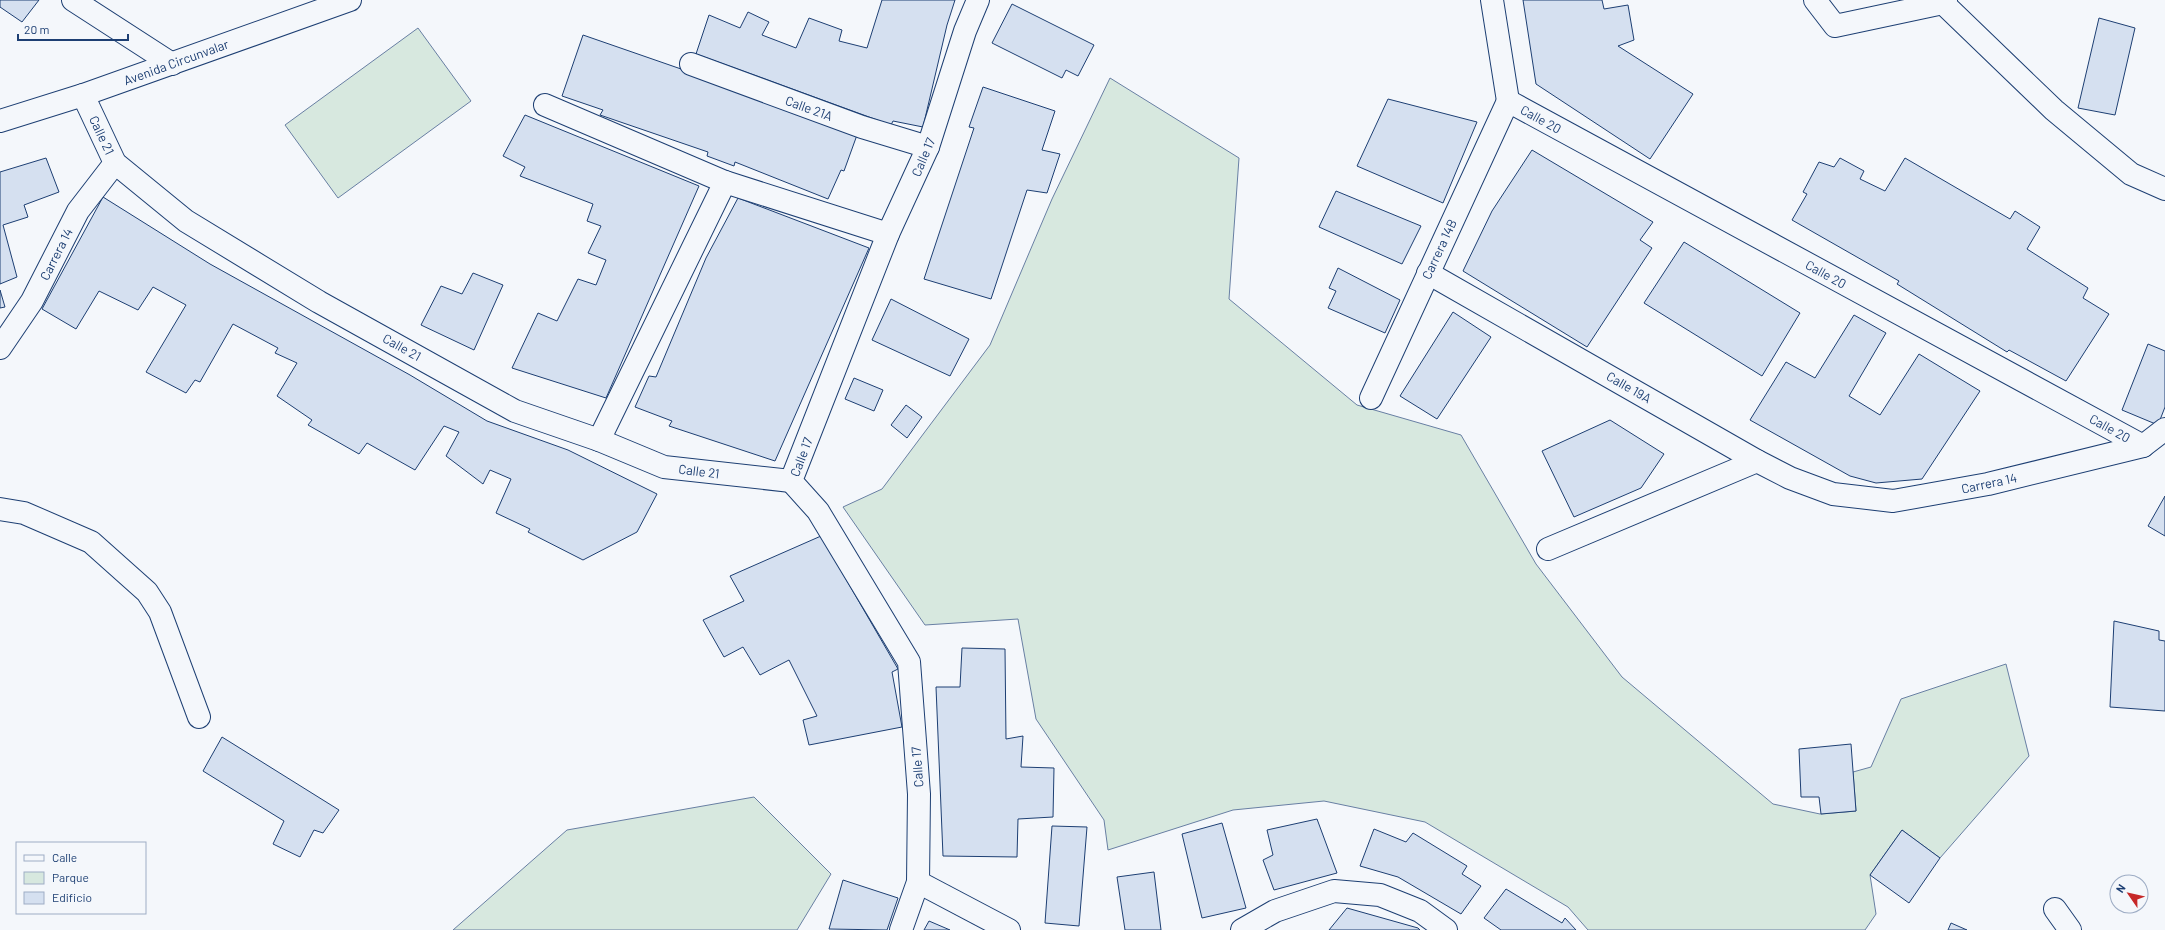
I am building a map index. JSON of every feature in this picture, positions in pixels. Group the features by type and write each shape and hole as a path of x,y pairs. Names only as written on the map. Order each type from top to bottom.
{"street":[{"path":"74,0 172,64"},
{"name":"Avenida Circunvalar","path":"0,121 83,95 350,0"},
{"name":"Calle 17","path":"901,930 918,882 919,794 909,662 818,511 791,481 888,234 928,147 965,31 978,0"},
{"path":"1492,0 1508,101"},
{"path":"1815,0 1836,26 1945,1 2060,115 2131,174 2165,189"},
{"name":"Calle 21A","path":"690,64 862,127 928,147"},
{"name":"Calle 21","path":"83,95 115,163 186,221 319,302 515,411 599,440 664,466 791,481"},
{"name":"Carrera 14B","path":"1371,398 1508,101"},
{"name":"Calle 20","path":"1508,101 2143,446"},
{"path":"545,105 725,182 888,234"},
{"name":"Carrera 14","path":"0,348 32,301 78,212 115,163"},
{"path":"599,440 725,182"},
{"name":"Calle 19A","path":"1428,273 1757,461 1790,478 1833,494"},
{"path":"2143,446 2165,429"},
{"name":"Carrera 14","path":"1833,494 1893,501 1988,484 2143,446"},
{"path":"1548,549 1757,461"},
{"path":"0,510 24,513 91,542 147,592 160,612 198,717"},
{"path":"918,882 1009,930"},
{"path":"1242,930 1275,911 1334,891 1380,895 1420,911 1446,930"},
{"path":"2055,909 2070,930"}],"green space":[{"path":"418,28 471,101 338,198 285,125"},
{"path":"1110,78 1239,158 1229,299 1357,405 1461,435 1536,564 1622,677 1773,804 1820,814 1856,811 1853,772 1871,767 1901,699 2006,664 2029,756 1940,858 1902,830 1870,875 1876,914 1865,930 1588,930 1568,907 1425,822 1324,801 1233,810 1108,850 1104,820 1036,719 1018,619 925,625 843,507 882,489 990,345 1052,199"},
{"path":"754,797 831,874 797,930 453,930 567,830"}],"building":[{"path":"0,0 39,0 22,22 0,7"},
{"path":"882,0 955,0 947,25 923,127 893,121 891,125 696,54 709,15 740,28 748,12 769,22 762,35 796,48 809,18 842,30 839,41 867,48"},
{"path":"1523,0 1602,0 1604,9 1628,5 1634,40 1618,46 1693,94 1650,159 1536,84"},
{"path":"1012,4 1094,45 1078,76 1066,70 1062,78 992,43"},
{"path":"2099,18 2135,28 2115,115 2078,108"},
{"path":"583,35 733,87 857,135 844,171 841,170 828,199 735,162 734,166 707,156 708,152 600,115 603,110 562,96"},
{"path":"983,87 1055,111 1042,150 1060,154 1047,193 1027,190 991,299 924,279 974,128 969,127"},
{"path":"1388,99 1477,122 1443,203 1357,166"},
{"path":"525,115 699,186 606,398 512,368 538,313 557,321 578,279 596,285 606,260 588,253 601,226 587,221 593,204 520,176 525,167 503,156"},
{"path":"1532,150 1653,222 1640,240 1652,248 1587,347 1463,271 1492,211"},
{"path":"46,158 59,192 24,205 28,217 3,225 17,277 0,284 0,172"},
{"path":"1840,158 1864,171 1860,179 1885,191 1905,158 2010,219 2015,211 2040,227 2027,249 2088,288 2083,298 2109,314 2066,381 2009,350 2007,352 1897,284 1899,281 1792,220 1807,194 1803,192 1819,162 1834,167"},
{"path":"1336,191 1421,226 1402,264 1319,227"},
{"path":"103,197 210,264 410,375 487,421 568,450 657,494 637,532 583,560 528,532 530,529 496,513 511,479 490,470 483,484 446,456 459,432 444,426 415,470 367,443 359,454 308,425 312,420 277,396 297,363 275,353 278,348 233,324 200,382 195,380 186,393 146,372 186,305 153,287 138,310 99,291 76,329 42,309"},
{"path":"738,198 869,248 775,461 669,426 672,421 635,407 649,376 656,377 706,258"},
{"path":"1684,242 1800,313 1762,376 1644,303"},
{"path":"1338,268 1400,300 1385,333 1328,308 1336,291 1329,288"},
{"path":"473,273 503,285 474,350 421,325 441,286 462,294"},
{"path":"0,290 5,307 0,308"},
{"path":"891,299 969,339 950,376 872,340"},
{"path":"1453,312 1491,337 1437,419 1400,396"},
{"path":"1854,315 1886,333 1849,396 1880,415 1919,354 1980,391 1922,479 1876,483 1850,476 1750,420 1786,362 1815,378"},
{"path":"2148,344 2165,351 2165,407 2158,425 2122,410"},
{"path":"854,378 883,390 874,411 845,399"},
{"path":"906,405 922,417 907,438 891,425"},
{"path":"1610,420 1664,454 1641,488 1574,517 1542,451"},
{"path":"2165,496 2165,536 2148,526"},
{"path":"821,536 898,669 892,672 902,727 809,745 803,720 817,716 789,660 760,675 743,647 724,657 703,620 744,601 730,576"},
{"path":"2114,621 2159,631 2159,640 2165,641 2165,711 2110,707"},
{"path":"962,648 1005,649 1006,739 1023,736 1021,767 1054,768 1053,817 1018,819 1017,857 943,856 936,687 960,687"},
{"path":"222,737 339,810 323,833 314,830 300,857 273,844 284,821 203,771"},
{"path":"1851,744 1856,811 1821,814 1819,797 1801,797 1799,749"},
{"path":"1317,819 1337,873 1274,890 1263,860 1273,855 1267,830"},
{"path":"1222,823 1246,908 1202,918 1182,834"},
{"path":"1052,826 1087,827 1079,926 1045,923"},
{"path":"1374,829 1406,842 1413,833 1467,866 1462,874 1481,886 1461,914 1398,877 1360,866"},
{"path":"1902,830 1940,858 1909,903 1870,875"},
{"path":"1154,872 1161,930 1125,930 1117,877"},
{"path":"843,880 898,898 887,930 829,929"},
{"path":"1506,889 1562,923 1565,918 1576,930 1501,930 1484,918"},
{"path":"1347,908 1418,928 1420,930 1329,930"},
{"path":"929,921 950,930 924,930"},
{"path":"1951,923 1967,930 1948,930"}]}
